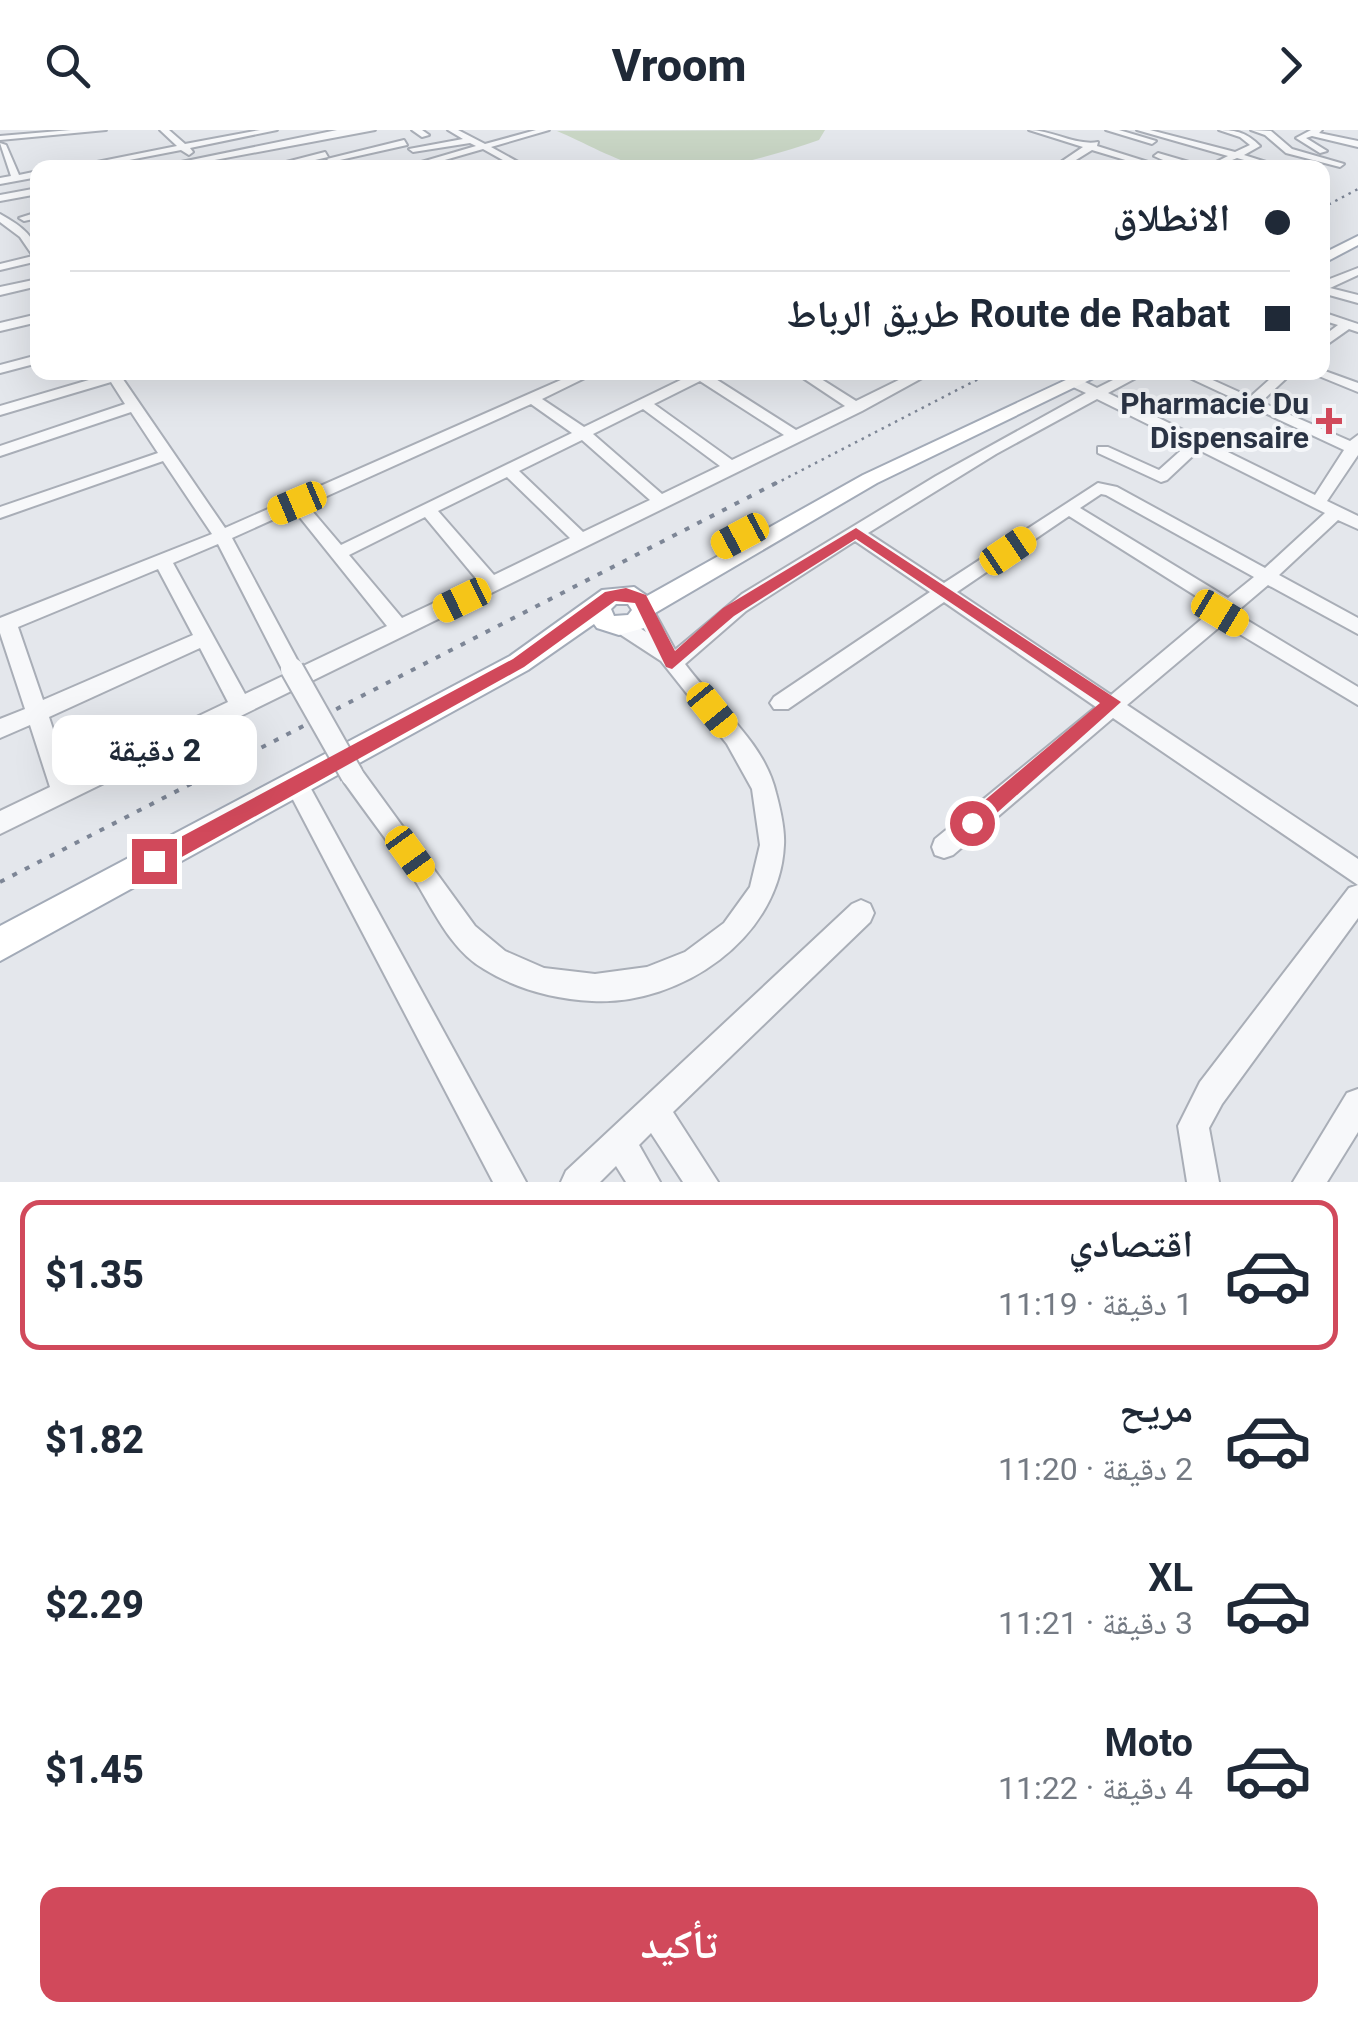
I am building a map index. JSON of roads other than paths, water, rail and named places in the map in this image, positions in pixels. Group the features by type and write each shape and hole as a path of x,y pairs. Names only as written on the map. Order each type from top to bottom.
{"main road":[{"path":"1330,256 1358,240"},
{"path":"1330,264 1358,252"},
{"path":"0,944 518,663 612,620 636,622 639,605 870,479 1086,380"}],"street":[{"path":"15,177 3,165 0,143 102,130"},
{"path":"164,130 197,160"},
{"path":"128,160 273,130"},
{"path":"292,130 332,160"},
{"path":"219,160 350,130"},
{"path":"306,141 371,130"},
{"path":"508,160 480,147 451,130 390,134 432,160 480,147 521,132 545,130"},
{"path":"1033,130 1135,160"},
{"path":"1046,134 1057,130"},
{"path":"1110,130 1206,160"},
{"path":"1068,160 1090,146 1138,130 1246,160"},
{"path":"1177,130 1250,150"},
{"path":"1147,160 1173,147 1227,130 1275,136 1313,133 1357,149"},
{"path":"1329,130 1357,149"},
{"path":"85,131 108,160"},
{"path":"311,160 406,144 466,139 485,132"},
{"path":"1313,133 1314,149"},
{"path":"1066,139 1080,135"},
{"path":"1224,143 1249,135"},
{"path":"1229,160 1256,146 1249,135"},
{"path":"1275,136 1289,151 1324,160"},
{"path":"1314,149 1331,141"},
{"path":"1119,155 1153,142"},
{"path":"1314,149 1357,149"},
{"path":"1330,167 1357,149"},
{"path":"1270,160 1289,151"},
{"path":"1180,160 1197,154"},
{"path":"1158,156 1173,160"},
{"path":"1278,156 1287,160"},
{"path":"1330,161 1340,164"},
{"path":"0,181 30,175"},
{"path":"0,203 30,196"},
{"path":"0,203 30,223"},
{"path":"24,218 30,217"},
{"path":"3,221 24,235 30,244"},
{"path":"0,240 24,235"},
{"path":"0,264 30,257"},
{"path":"1330,284 1358,271"},
{"path":"0,291 30,284"},
{"path":"1330,290 1358,299"},
{"path":"0,328 30,320"},
{"path":"1330,339 1353,326"},
{"path":"0,369 30,361"},
{"path":"1330,378 1358,388"},
{"path":"0,408 92,380"},
{"path":"116,380 222,536 352,775 458,928 492,960 532,980 563,988 619,989 668,978 716,947 748,912 766,868 770,826 764,788 752,764 671,660 639,605"},
{"path":"63,793 39,713 4,624 222,536 573,380"},
{"path":"338,553 510,472 689,380"},
{"path":"710,380 797,437"},
{"path":"813,380 857,408"},
{"path":"0,824 857,408 905,380"},
{"path":"671,660 728,612 856,533 1086,380 1198,443 1358,523"},
{"path":"944,847 1266,577 1327,507 1356,446 1201,380"},
{"path":"1251,403 1278,380"},
{"path":"531,398 584,434 662,502"},
{"path":"644,403 732,468"},
{"path":"0,451 133,406"},
{"path":"1102,450 1161,477 1198,443"},
{"path":"0,513 166,455"},
{"path":"510,472 584,541"},
{"path":"781,704 1098,488 1358,627"},
{"path":"297,503 400,629"},
{"path":"1070,509 1358,697"},
{"path":"428,510 492,585"},
{"path":"856,533 1113,702 1358,873"},
{"path":"162,559 240,705"},
{"path":"612,620 671,660"},
{"path":"0,730 204,638"},
{"path":"297,785 510,1182"},
{"path":"1203,1182 1193,1126 1211,1094 1358,898"},
{"path":"577,1182 862,913"},
{"path":"1309,1182 1358,1104"},
{"path":"654,1110 702,1182"},
{"path":"620,1142 644,1182"}],"railway":[{"path":"1330,204 1358,189"},
{"path":"775,484 976,380"},
{"path":"0,882 780,481"}],"place":[{"name":"Pharmacie Du Dispensaire","path":"1329,421"}]}
